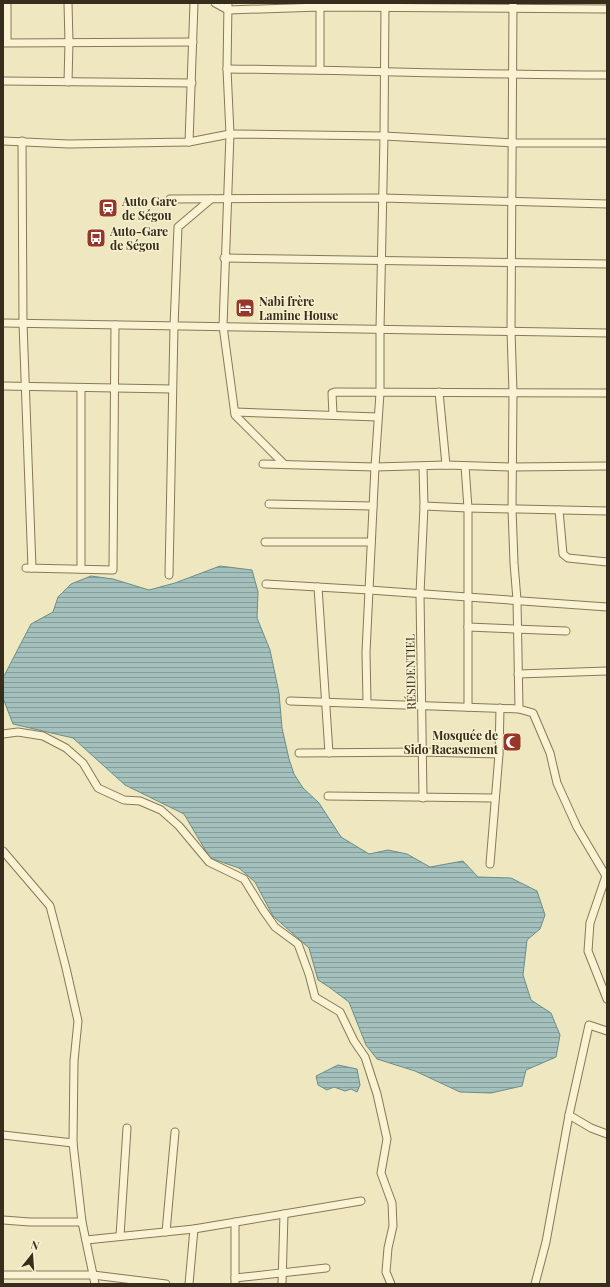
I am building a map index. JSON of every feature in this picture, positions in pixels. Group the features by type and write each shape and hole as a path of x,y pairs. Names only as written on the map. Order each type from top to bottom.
{"street":[{"path":"6,3 5,42 193,42"},
{"path":"68,3 68,82"},
{"path":"190,142 194,3"},
{"path":"215,3 228,6 513,6 607,9"},
{"path":"367,703 366,652 380,393 385,5"},
{"path":"228,6 227,69 230,134 224,258 223,326 236,415 284,464"},
{"path":"513,6 513,263 511,332 513,393 512,509 519,709"},
{"path":"320,7 320,70"},
{"path":"227,69 384,71 513,75 607,75"},
{"path":"3,81 192,83"},
{"path":"3,141 68,144 190,142 230,134 384,136 513,143 607,143"},
{"path":"22,141 23,323 29,568 113,570 116,388 115,325"},
{"path":"170,199 382,198 607,204"},
{"path":"169,575 172,390 178,227 211,199"},
{"path":"224,258 607,264"},
{"path":"3,323 511,332 607,332"},
{"path":"3,386 172,390"},
{"path":"81,388 81,569"},
{"path":"333,415 332,393 335,392 607,393"},
{"path":"439,392 446,465"},
{"path":"235,412 378,417"},
{"path":"263,464 375,467 423,467 446,465 512,467 607,466"},
{"path":"466,466 468,508 468,707"},
{"name":"RÉSIDENTIEL","path":"423,467 424,506 420,594 423,798"},
{"path":"269,504 373,506"},
{"path":"424,506 607,511"},
{"path":"559,510 563,554 568,558 607,562"},
{"path":"265,542 371,542"},
{"path":"266,584 607,607"},
{"path":"318,587 329,753"},
{"path":"468,627 566,631"},
{"path":"518,674 607,671"},
{"path":"290,701 519,709 533,714 550,753 557,783 577,827 606,876 590,923 588,951 607,999"},
{"path":"490,864 499,754 500,708"},
{"path":"3,734 18,732 44,736 66,748 83,763 98,788 124,800 140,801 161,810 179,826 209,862 244,879 263,910 276,927 298,944 309,974 315,997 340,1012 354,1041 365,1057 376,1094 387,1139 381,1173 392,1203 393,1226 388,1248 386,1272 391,1284"},
{"path":"299,752 422,752 499,754"},
{"path":"328,796 495,798"},
{"path":"3,851 50,906 78,1021 74,1061 73,1143 82,1222 95,1284"},
{"path":"535,1284 546,1242 569,1115 589,1025 607,1031"},
{"path":"569,1115 590,1128 607,1134"},
{"path":"120,1236 127,1128"},
{"path":"166,1232 175,1132"},
{"path":"3,1135 73,1143"},
{"path":"86,1240 194,1229 361,1201"},
{"path":"282,1284 284,1214"},
{"path":"3,1220 30,1222 82,1222"},
{"path":"235,1222 235,1281 326,1268"},
{"path":"190,1284 194,1229"},
{"path":"3,1275 93,1275 166,1284"}],"water":[{"path":"220,566 252,570 258,592 257,618 270,650 279,693 282,728 294,774 303,788 319,803 341,837 369,854 388,850 407,854 430,867 463,861 478,877 511,878 537,891 545,915 540,929 527,940 523,975 531,1000 551,1013 560,1035 556,1057 526,1070 522,1086 491,1093 460,1092 415,1071 377,1059 366,1045 349,1002 318,980 309,948 273,916 255,882 239,868 210,858 184,814 125,785 73,738 13,724 3,698 3,678 31,624 53,612 58,597 71,584 91,576 113,579 149,590 175,583"},
{"path":"338,1065 357,1069 360,1085 357,1092 351,1089 345,1091 334,1087 327,1090 318,1085 316,1076"}],"place":[{"name":"Auto Gare de Ségou","path":"108,208"},
{"name":"Auto-Gare de Ségou","path":"96,238"},
{"name":"Nabi frère Lamine House","path":"245,308"},
{"name":"Mosquée de Sido Racasement","path":"512,742"}]}
